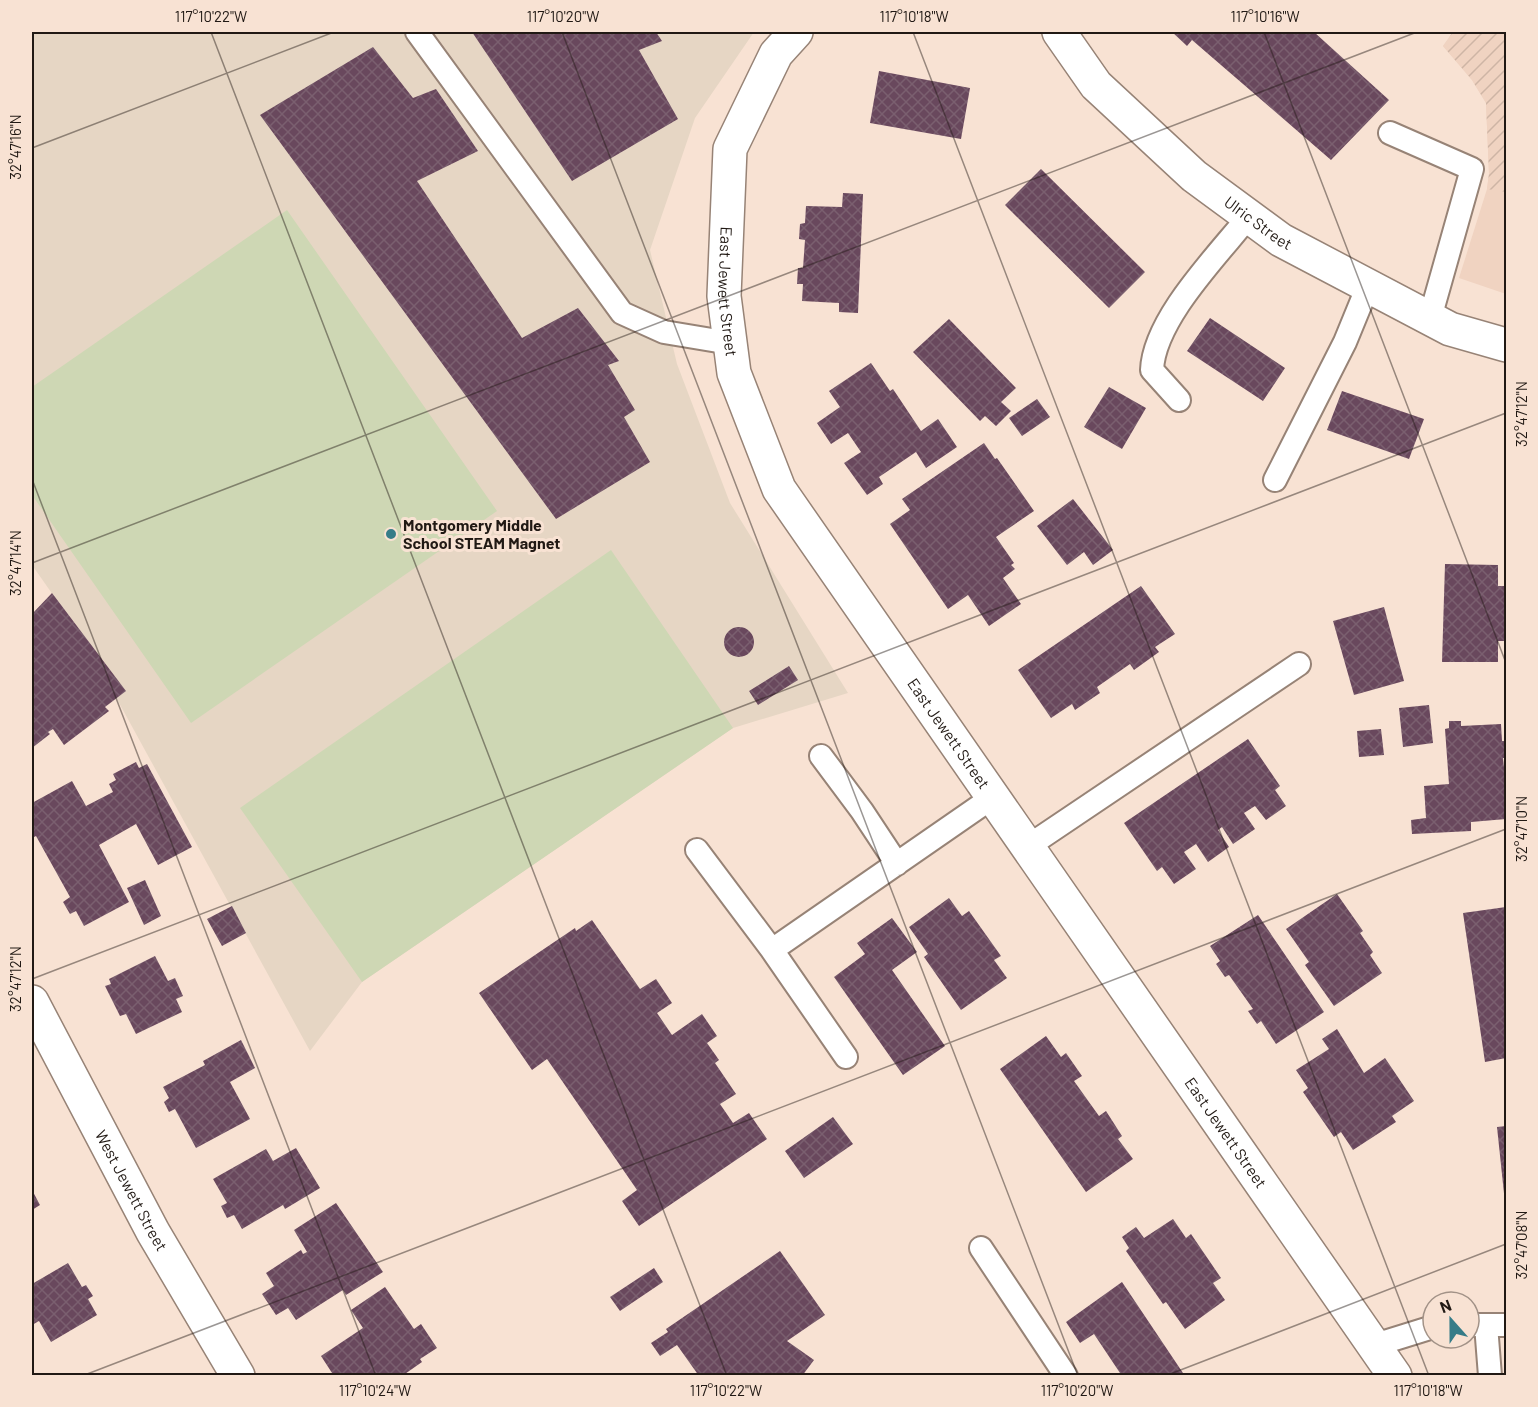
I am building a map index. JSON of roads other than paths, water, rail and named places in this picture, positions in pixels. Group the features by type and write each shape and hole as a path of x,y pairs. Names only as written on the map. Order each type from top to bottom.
{"street":[{"name":"East Jewett Street","path":"796,32 776,54 730,149 724,296 734,372 779,489 1395,1376"},
{"name":"Ulric Street","path":"1059,32 1096,86 1194,176 1281,240 1450,329 1506,345"},
{"name":"West Jewett Street","path":"32,1002 153,1232 238,1376"}],"lane":[{"path":"417,32 622,313 664,332 730,344"},
{"path":"1390,134 1472,169 1430,318"},
{"path":"1179,400 1152,370 1152,354 1176,308 1249,216"},
{"path":"1275,480 1345,342 1368,285"},
{"path":"1027,847 1299,664"},
{"path":"821,756 862,811 897,864"},
{"path":"772,950 993,797"},
{"path":"697,850 772,950 846,1057"},
{"path":"981,1248 1066,1376"},
{"path":"1487,1325 1490,1376"},
{"path":"1375,1345 1421,1331"}],"place":[{"name":"Montgomery Middle School STEAM Magnet","path":"391,534"}]}
